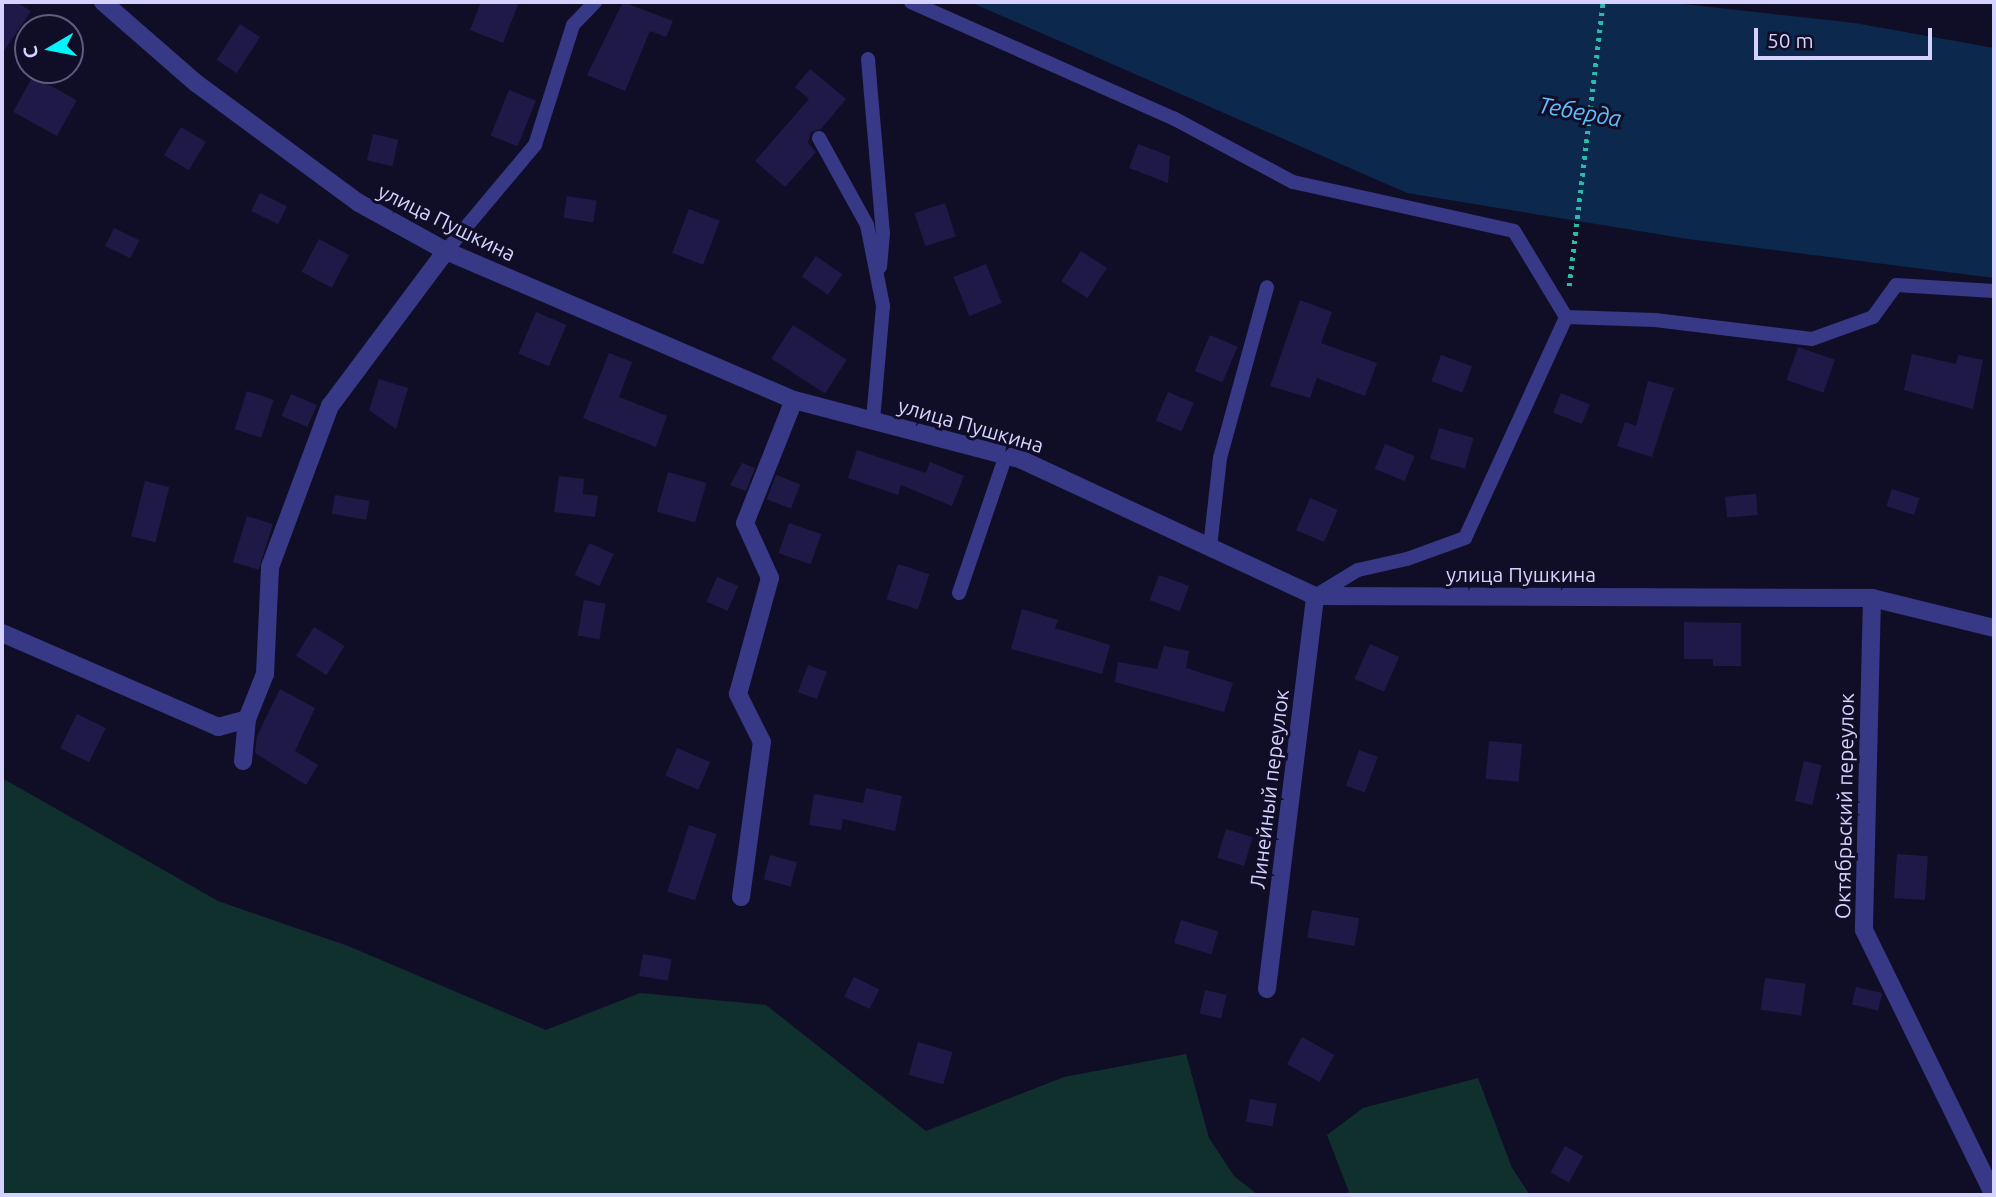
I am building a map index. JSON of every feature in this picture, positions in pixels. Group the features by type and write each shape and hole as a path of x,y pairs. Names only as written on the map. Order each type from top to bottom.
{"street":[{"name":"улица Пушкина","path":"103,2 195,83 348,195 446,251 794,400 1006,455 1315,596 1872,598 1994,628"},
{"path":"243,761 247,719 265,674 270,567 330,406 446,251"},
{"path":"741,898 762,742 738,694 771,578 745,523 794,400"},
{"name":"Линейный переулок","path":"1267,989 1315,596"},
{"name":"Октябрьский переулок","path":"1872,598 1864,930 1994,1195"},
{"path":"2,633 218,727 247,719"}],"lane":[{"path":"446,251 534,145 573,26 595,2"},
{"path":"911,2 1173,118 1293,182 1514,231 1566,317"},
{"path":"868,59 883,233 879,286"},
{"path":"819,138 867,225 883,306 873,421"},
{"path":"1566,317 1655,320 1812,339 1873,317 1896,285 1994,291"},
{"path":"1210,547 1220,457 1267,287"},
{"path":"1315,596 1358,570 1407,559 1465,538 1566,317"},
{"path":"959,593 1006,455"}],"path":[{"path":"1566,317 1577,202 1603,2"}],"green space":[{"path":"2,778 218,901 348,946 546,1030 640,993 766,1005 926,1131 1064,1077 1186,1054 1209,1138 1234,1176 1258,1195 2,1195"},
{"path":"1478,1078 1512,1168 1530,1195 1346,1195 1349,1192 1327,1135 1363,1108"}],"water":[{"name":"Теберда","path":"970,2 1666,2 1855,23 1994,48 1994,278 1688,239 1407,193"}],"building":[{"path":"2,2 16,2 31,11 29,14 14,14 14,36 2,54"},
{"path":"481,2 519,2 503,43 470,30"},
{"path":"623,2 673,21 666,37 650,31 625,91 587,75"},
{"path":"240,24 260,37 237,73 217,60"},
{"path":"810,69 846,99 821,129 811,132 808,143 816,152 785,187 755,161 809,99 795,87"},
{"path":"29,84 47,84 77,100 57,136 13,112"},
{"path":"509,90 536,101 518,146 491,135"},
{"path":"181,127 206,142 189,170 164,155"},
{"path":"373,134 398,140 392,166 367,160"},
{"path":"1138,144 1170,156 1168,183 1129,168"},
{"path":"260,193 287,206 278,224 251,211"},
{"path":"567,196 597,201 593,222 564,218"},
{"path":"945,203 956,236 925,246 915,213"},
{"path":"689,209 720,221 703,265 672,253"},
{"path":"114,228 139,240 130,258 105,246"},
{"path":"319,239 349,255 332,288 302,272"},
{"path":"1081,251 1107,268 1087,298 1061,281"},
{"path":"816,256 842,274 828,295 802,276"},
{"path":"986,264 1002,303 969,316 954,277"},
{"path":"1300,300 1332,312 1321,343 1377,363 1365,396 1317,378 1310,398 1270,386"},
{"path":"536,312 566,325 549,366 518,353"},
{"path":"793,325 847,360 825,393 771,359"},
{"path":"1210,335 1238,347 1222,383 1195,371"},
{"path":"1798,347 1835,360 1823,393 1787,380"},
{"path":"609,353 632,362 619,397 667,416 656,447 583,418"},
{"path":"1912,354 1956,364 1958,355 1983,360 1973,409 1904,390"},
{"path":"1441,355 1472,366 1462,393 1431,381"},
{"path":"379,379 408,388 396,429 369,410"},
{"path":"1648,381 1674,388 1652,457 1617,446 1625,422 1636,426"},
{"path":"247,391 274,400 261,438 235,429"},
{"path":"1168,392 1194,403 1182,431 1156,421"},
{"path":"1561,393 1590,405 1582,424 1553,412"},
{"path":"291,394 317,405 307,427 282,416"},
{"path":"1439,428 1474,438 1465,469 1430,459"},
{"path":"1385,444 1415,456 1405,481 1375,469"},
{"path":"857,450 926,473 930,462 964,476 952,506 901,485 898,495 848,478"},
{"path":"742,463 755,468 746,491 730,485"},
{"path":"668,472 706,483 695,522 657,511"},
{"path":"776,475 800,484 791,509 767,499"},
{"path":"559,476 584,479 583,494 598,496 595,517 554,512"},
{"path":"145,481 169,487 155,542 131,536"},
{"path":"1892,489 1920,498 1914,515 1886,506"},
{"path":"1756,494 1758,515 1727,518 1725,497"},
{"path":"335,495 369,501 366,520 332,514"},
{"path":"1310,498 1338,510 1324,542 1296,530"},
{"path":"247,516 273,524 259,570 233,562"},
{"path":"789,523 821,534 811,564 779,553"},
{"path":"589,543 614,554 599,586 575,575"},
{"path":"898,564 929,574 918,609 887,599"},
{"path":"1159,575 1189,586 1180,611 1150,600"},
{"path":"717,577 738,586 728,611 706,602"},
{"path":"584,600 606,604 599,639 578,635"},
{"path":"1022,609 1058,620 1055,628 1110,645 1102,674 1011,649"},
{"path":"1684,622 1741,623 1741,666 1713,666 1713,659 1684,659"},
{"path":"314,627 345,646 327,675 296,656"},
{"path":"1370,644 1399,657 1384,692 1355,679"},
{"path":"1164,646 1189,651 1186,668 1233,683 1224,712 1115,682 1118,662 1157,669"},
{"path":"808,665 827,672 817,699 798,692"},
{"path":"280,689 315,708 295,751 318,765 306,785 255,753 257,736"},
{"path":"77,714 106,728 89,762 60,748"},
{"path":"1489,741 1522,744 1519,782 1486,779"},
{"path":"677,748 710,762 698,790 665,776"},
{"path":"1359,750 1378,757 1365,793 1346,786"},
{"path":"1804,761 1822,765 1812,805 1795,801"},
{"path":"866,788 902,796 895,831 843,819 841,830 809,825 814,794 863,803"},
{"path":"689,825 717,834 695,901 667,892"},
{"path":"1226,829 1253,837 1244,866 1217,858"},
{"path":"1897,854 1928,856 1925,900 1894,898"},
{"path":"770,855 797,862 791,886 764,879"},
{"path":"1312,910 1359,918 1354,946 1307,938"},
{"path":"1181,920 1218,931 1211,954 1174,943"},
{"path":"643,954 672,959 668,981 639,976"},
{"path":"854,977 879,989 870,1009 844,997"},
{"path":"1765,978 1806,984 1801,1015 1761,1010"},
{"path":"1856,987 1882,993 1878,1011 1852,1005"},
{"path":"1205,990 1226,995 1221,1018 1200,1013"},
{"path":"1302,1037 1334,1055 1319,1082 1287,1064"},
{"path":"918,1042 953,1052 943,1085 909,1075"},
{"path":"1250,1099 1277,1104 1273,1126 1246,1122"},
{"path":"1565,1146 1583,1156 1569,1182 1550,1172"}]}
